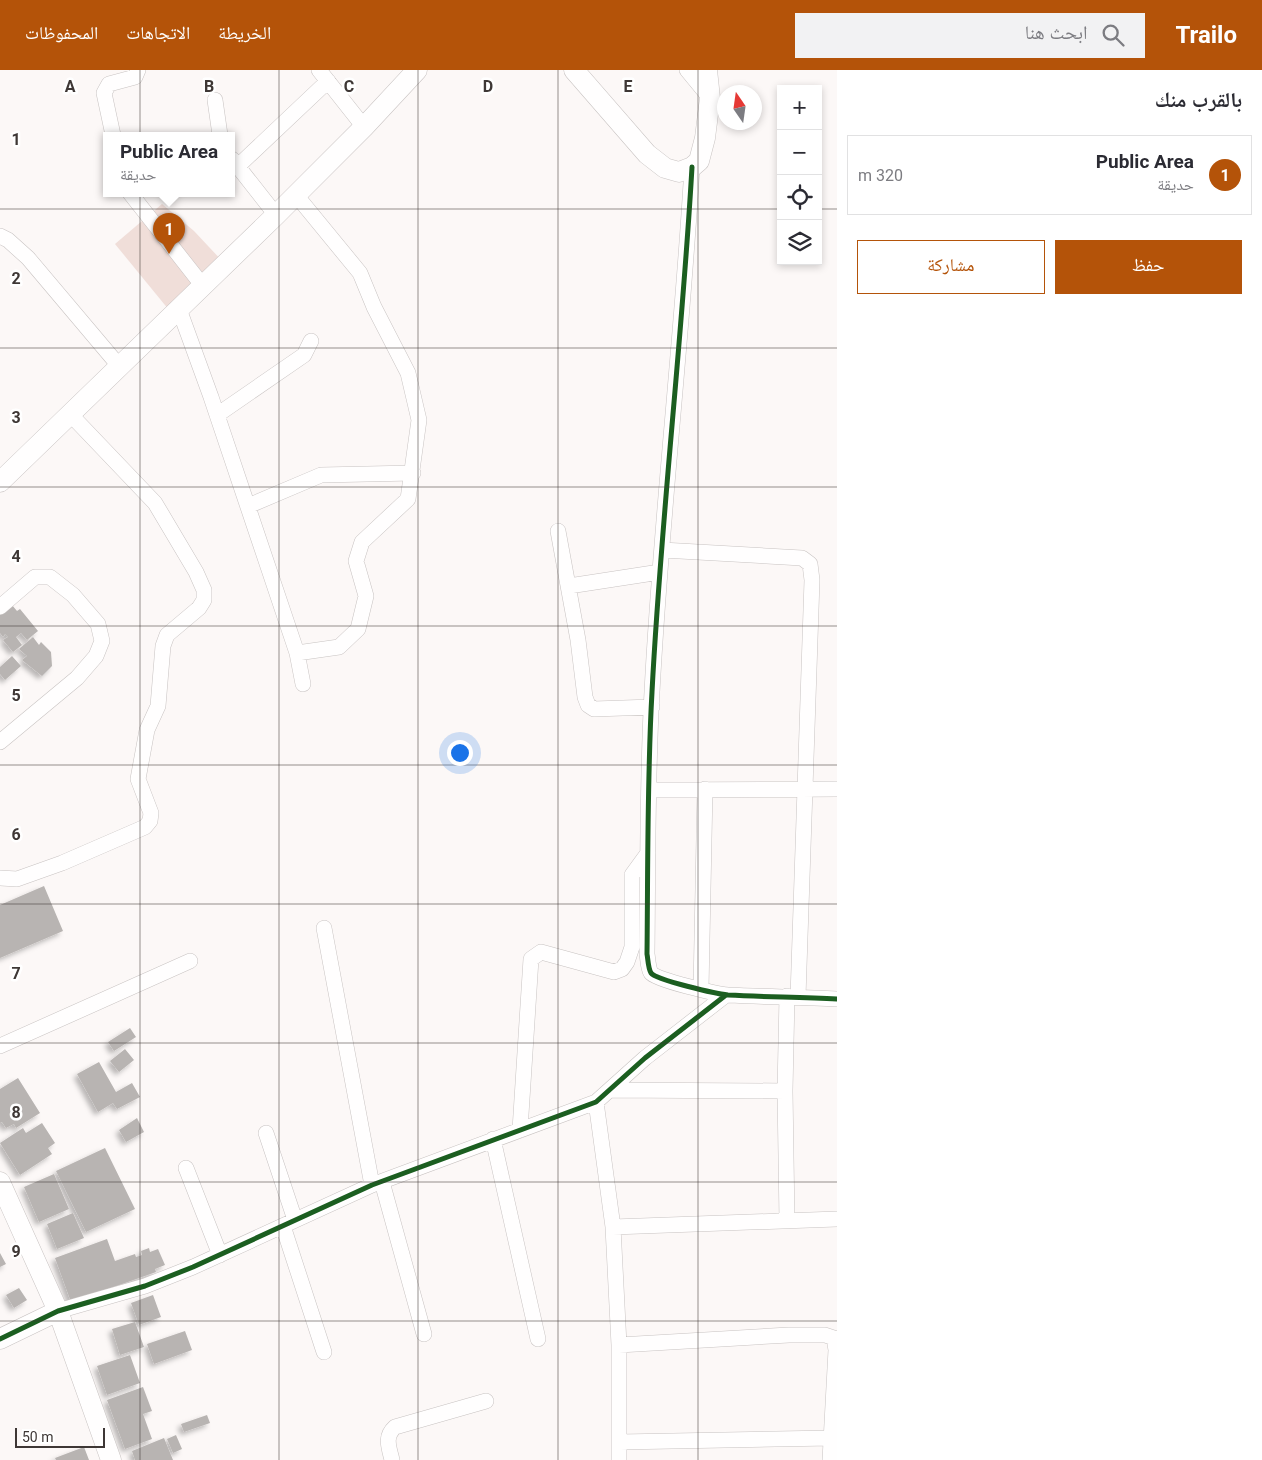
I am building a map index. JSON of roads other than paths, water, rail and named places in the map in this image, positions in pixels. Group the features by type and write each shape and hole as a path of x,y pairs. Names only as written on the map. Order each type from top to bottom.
{"street":[{"path":"112,132 104,93 109,84 135,77 138,70"},
{"path":"0,482 276,215 364,127 417,70"},
{"path":"574,70 647,154 665,168 678,172 692,168 699,160 705,138 710,98 708,70"},
{"path":"687,70 710,98"},
{"path":"276,215 235,162 324,76 364,127"},
{"path":"215,100 220,132"},
{"path":"692,168 687,251 660,572 652,707 647,954 651,973 658,979 726,995 792,996 837,1000"},
{"path":"296,195 360,273 374,307 408,373 419,420 408,499 362,542 356,561 366,596 358,629 339,647 297,653"},
{"path":"133,197 203,286"},
{"path":"0,236 8,240 28,258 120,367"},
{"path":"178,309 217,415 297,653 302,684"},
{"path":"217,415 304,355 311,341"},
{"path":"0,878 18,879 62,863 145,827 150,821 151,813 149,806 138,780 147,730 158,706 164,646 167,635 199,608 204,600 204,590 196,572 155,504 71,415"},
{"path":"248,506 321,475 413,473"},
{"path":"558,531 578,640 585,697 588,705 594,709 652,707"},
{"path":"662,550 802,558 810,564 812,580 806,789 785,1091 787,1221"},
{"path":"569,586 660,572"},
{"path":"0,607 35,577 50,577 73,595 98,624 102,641 96,656 77,678 0,742"},
{"path":"701,989 705,789"},
{"path":"650,790 837,789"},
{"path":"520,1130 531,959 541,952 614,972 622,969 627,962 632,947 632,875 648,853"},
{"path":"324,928 377,1183 424,1334"},
{"path":"0,1046 190,961"},
{"path":"0,1339 58,1311 145,1286 220,1255 377,1183 596,1102 645,1058 726,995"},
{"path":"611,1090 785,1091"},
{"path":"596,1102 613,1227 619,1344 619,1460"},
{"path":"266,1133 324,1352"},
{"path":"493,1139 538,1339"},
{"path":"186,1168 220,1255"},
{"path":"0,1182 58,1311 111,1460"},
{"path":"613,1227 837,1219"},
{"path":"619,1344 789,1335 825,1335 834,1338 836,1350 830,1460"},
{"path":"392,1460 388,1438 389,1434 396,1427 486,1401"},
{"path":"620,1442 831,1438"}],"place":[{"name":"Public Area","path":"169,254"}]}
